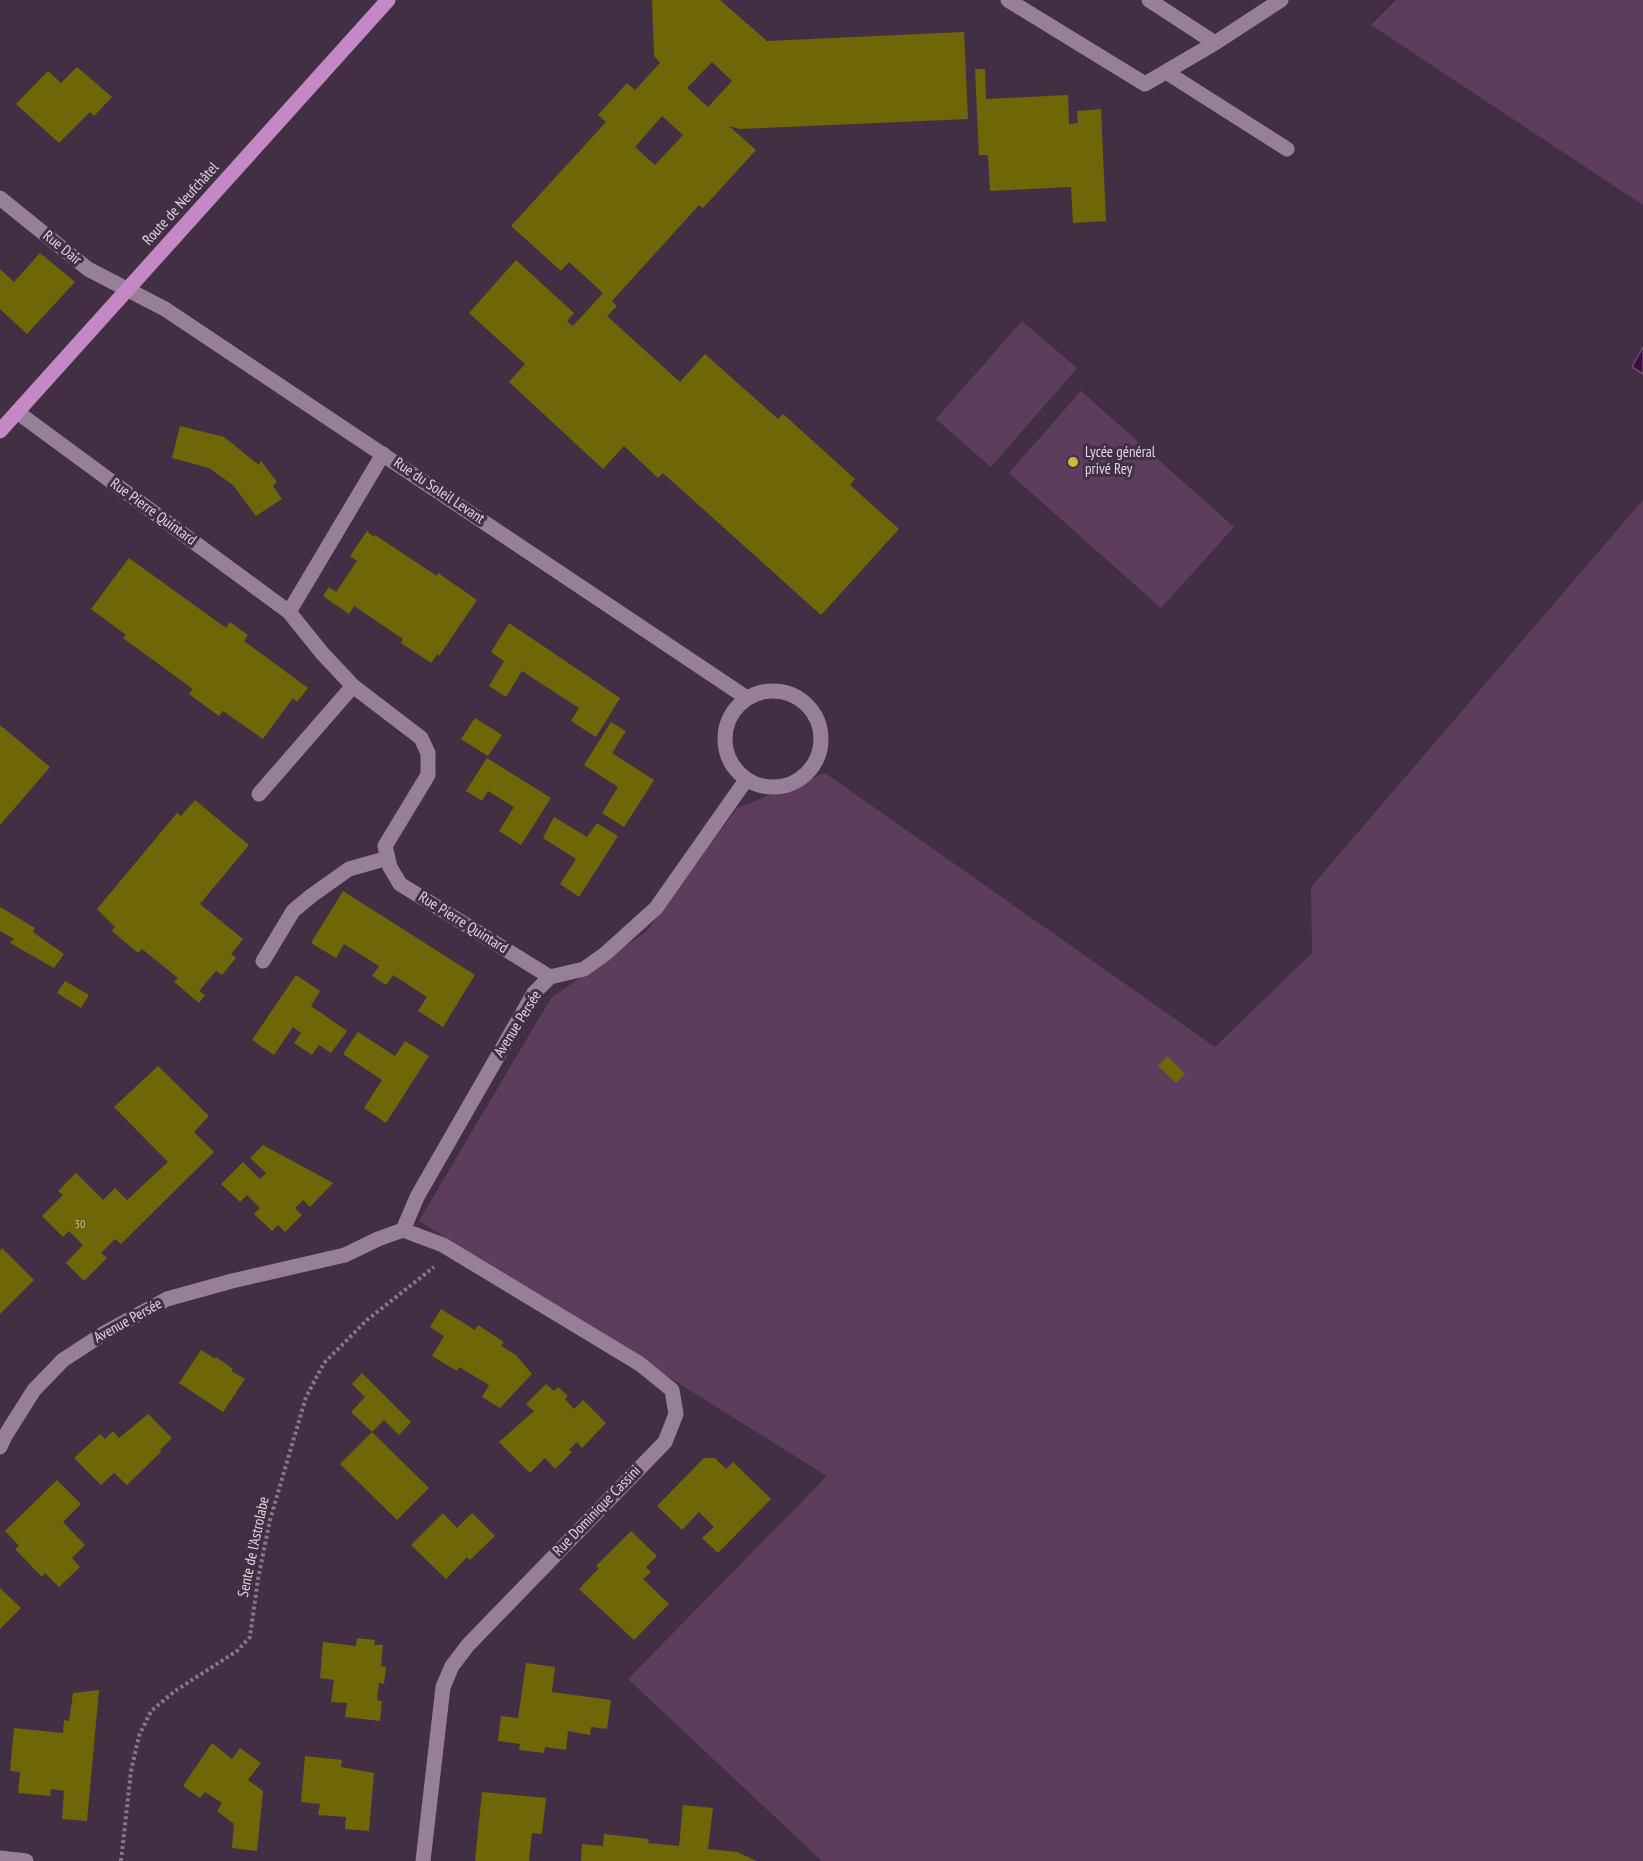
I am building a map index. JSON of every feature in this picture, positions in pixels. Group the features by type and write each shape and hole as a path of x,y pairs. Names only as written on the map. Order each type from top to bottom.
{"main road":[{"name":"Route de Neufchâtel","path":"0,431 388,0"}],"street":[{"path":"1008,0 1145,84 1215,43 1281,0"},
{"path":"1149,0 1215,43"},
{"path":"1166,72 1287,149"},
{"name":"Rue Dair","path":"0,198 88,269 129,290"},
{"name":"Rue du Soleil Levant","path":"129,290 165,309 747,698"},
{"name":"Rue Pierre Quintard","path":"17,412 289,612 322,653 353,686 421,738 428,753 428,775 386,846 390,867 400,884 550,977"},
{"path":"289,612 383,453"},
{"path":"259,794 353,686"},
{"path":"764,692 783,692 805,702 819,722 821,746 818,758 812,768 793,784 769,788 757,785 746,780 729,762 724,738 730,715 747,698 764,692"},
{"name":"Avenue Persée","path":"0,1447 34,1390 63,1360 106,1332 167,1299 232,1281 345,1255 403,1230 417,1197 534,993 550,977 584,969 605,954 656,908 746,780"},
{"path":"263,961 293,910 349,869 388,858"},
{"path":"403,1230 432,1240 453,1251"},
{"name":"Rue Dominique Cassini","path":"423,1861 443,1687 452,1666 468,1645 665,1442 676,1414 672,1390 640,1364 453,1251"},
{"path":"0,1858 26,1861"}],"path":[{"name":"Sente de l'Astrolabe","path":"121,1861 131,1772 139,1736 151,1711 175,1690 237,1651 250,1637 258,1579 270,1520 306,1397 324,1363 367,1320 453,1251"}],"shaded area":[{"path":"1396,0 1643,0 1643,205 1371,25"},
{"path":"1022,321 1077,368 991,467 936,419"},
{"path":"1643,347 1643,374 1632,367"},
{"path":"1081,391 1234,527 1161,608 1009,473"},
{"path":"1643,500 1643,1861 822,1861 628,1679 827,1476 419,1221 551,998 647,931 737,808 825,773 1215,1047 1312,953 1311,887"}],"building":[{"path":"652,0 720,0 767,41 964,32 968,119 740,129 729,126 756,150 703,208 699,205 612,301 617,306 607,316 680,382 705,354 778,419 783,414 855,479 850,485 899,529 821,615 663,473 658,478 624,446 603,469 509,382 525,364 469,313 516,260 574,313 567,321 573,326 603,293 569,262 561,271 511,226 606,122 598,115 627,83 635,90 660,63 654,56","holes":["712,62 732,81 708,107 687,88","662,116 683,135 655,165 635,147"]},
{"path":"77,67 112,97 94,116 90,112 59,143 16,104 48,71 61,83"},
{"path":"975,69 985,69 986,99 1068,95 1069,124 1078,123 1077,111 1101,109 1106,221 1073,223 1071,187 990,191 988,155 979,155"},
{"path":"40,253 75,282 27,334 0,309 0,269 14,282"},
{"path":"180,426 224,437 259,465 261,461 277,482 273,486 282,499 256,516 233,485 209,468 172,458"},
{"path":"367,531 437,576 438,573 477,600 439,656 437,654 431,663 401,643 403,639 354,606 349,614 323,596 329,587 336,592 357,561 350,556"},
{"path":"129,558 226,628 230,622 248,635 244,641 308,688 297,702 293,698 263,739 223,711 219,716 189,694 193,689 123,638 126,635 91,609"},
{"path":"509,623 620,698 596,737 571,721 579,708 522,671 506,697 489,686 504,661 491,652"},
{"path":"475,718 502,735 488,756 461,739"},
{"path":"611,722 626,731 612,753 654,780 624,827 602,813 618,787 584,765"},
{"path":"0,725 50,767 0,825"},
{"path":"487,758 551,798 521,845 499,831 514,807 488,791 482,801 466,791"},
{"path":"195,800 249,845 200,904 243,939 231,954 236,958 222,975 216,971 199,991 205,995 199,1003 174,982 178,978 142,949 138,953 112,931 115,927 97,909 177,813 181,816"},
{"path":"554,817 587,837 597,823 618,836 579,897 560,884 576,859 543,838"},
{"path":"343,891 475,975 443,1027 418,1011 427,997 393,975 386,985 372,976 379,966 344,944 336,958 311,943"},
{"path":"0,907 35,928 33,932 64,954 54,968 10,943 14,939 0,931"},
{"path":"296,975 320,991 311,1006 347,1031 331,1053 319,1045 312,1055 294,1043 301,1033 293,1027 274,1055 252,1040"},
{"path":"65,981 89,995 81,1008 57,993"},
{"path":"358,1032 395,1056 405,1041 429,1056 386,1123 364,1108 382,1080 343,1054"},
{"path":"1167,1056 1185,1074 1176,1083 1158,1066"},
{"path":"158,1066 209,1116 194,1132 214,1152 121,1244 115,1239 101,1253 107,1258 84,1281 66,1263 83,1245 69,1231 63,1237 42,1216 63,1195 58,1191 76,1173 103,1200 115,1188 127,1200 168,1162 114,1107"},
{"path":"263,1145 333,1183 310,1207 303,1200 295,1208 302,1215 285,1232 278,1225 272,1231 254,1214 260,1208 247,1195 240,1202 221,1184 243,1162 260,1179 266,1173 250,1158"},
{"path":"2,1248 34,1280 0,1314 0,1251"},
{"path":"441,1309 475,1330 478,1325 504,1342 501,1346 516,1355 532,1374 500,1408 482,1397 489,1385 459,1367 457,1371 432,1356 444,1336 430,1327"},
{"path":"201,1350 215,1359 216,1357 233,1369 231,1371 245,1379 223,1412 179,1383"},
{"path":"362,1373 411,1422 399,1435 384,1420 372,1432 351,1412 365,1397 352,1384"},
{"path":"546,1384 554,1391 558,1387 568,1396 565,1399 574,1409 583,1400 606,1423 582,1448 577,1442 569,1450 572,1452 555,1469 545,1458 530,1473 499,1442 534,1411 526,1404"},
{"path":"148,1414 172,1438 127,1485 114,1473 101,1485 74,1458 100,1434 105,1439 113,1431 119,1438"},
{"path":"372,1432 429,1488 397,1520 340,1464"},
{"path":"704,1458 715,1458 726,1469 733,1462 771,1499 718,1553 702,1538 714,1527 699,1512 682,1530 657,1506"},
{"path":"57,1480 81,1504 63,1522 85,1545 72,1558 80,1567 59,1587 45,1573 42,1577 15,1549 19,1546 5,1531"},
{"path":"443,1513 457,1528 472,1513 495,1536 470,1560 467,1557 446,1579 411,1545"},
{"path":"631,1531 657,1556 646,1567 651,1572 643,1579 669,1604 634,1640 579,1589 599,1568 596,1566"},
{"path":"0,1588 21,1608 0,1629"},
{"path":"357,1638 375,1640 374,1645 383,1645 381,1666 386,1667 384,1684 379,1683 377,1700 382,1701 380,1721 345,1717 347,1703 331,1702 334,1680 320,1678 323,1642 356,1646"},
{"path":"526,1663 555,1667 552,1692 611,1700 607,1729 591,1727 590,1735 568,1731 566,1750 545,1747 544,1753 519,1750 520,1744 498,1741 501,1716 518,1718"},
{"path":"99,1690 87,1821 62,1819 64,1791 51,1789 50,1796 18,1793 20,1772 10,1771 14,1728 63,1733 64,1720 69,1721 73,1693"},
{"path":"212,1743 232,1759 240,1748 261,1763 248,1780 263,1791 257,1851 232,1848 234,1824 217,1811 222,1803 205,1792 200,1798 183,1786"},
{"path":"305,1756 342,1760 341,1767 374,1773 369,1831 345,1829 346,1817 318,1815 320,1804 301,1802"},
{"path":"482,1792 546,1798 542,1834 532,1833 529,1861 475,1861"},
{"path":"683,1805 713,1808 708,1849 737,1852 757,1861 581,1861 582,1844 603,1846 604,1834 649,1839 648,1843 679,1846"}],"place":[{"name":"Lycée général privé Rey","path":"1073,462"}]}
